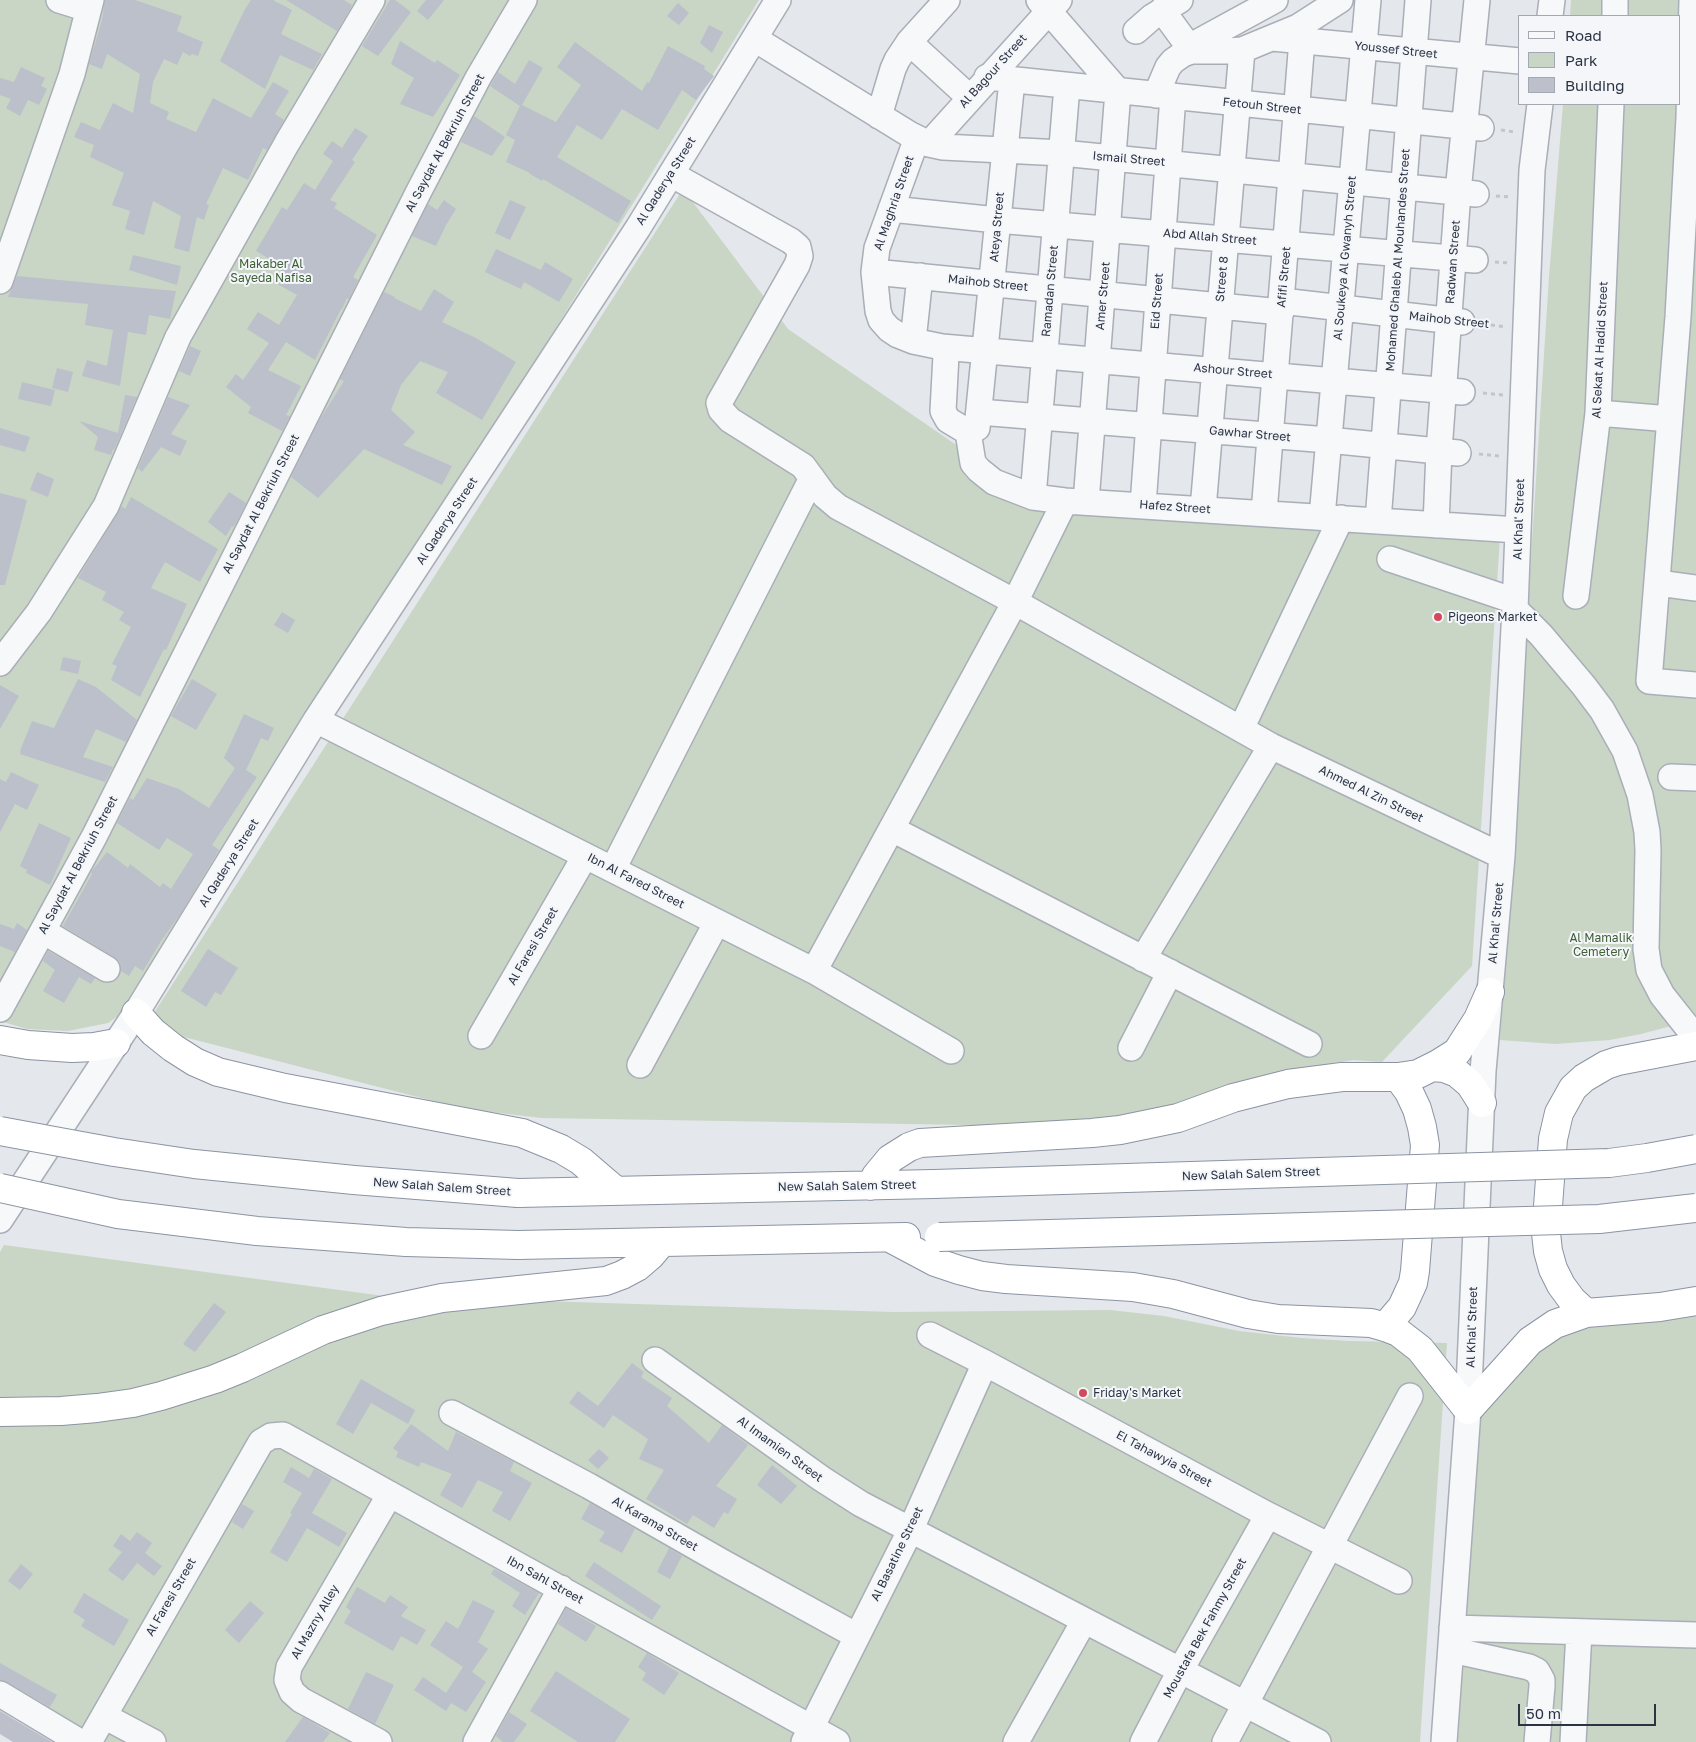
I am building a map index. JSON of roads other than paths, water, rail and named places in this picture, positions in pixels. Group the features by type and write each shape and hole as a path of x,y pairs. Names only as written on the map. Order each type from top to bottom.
{"highway":[{"path":"870,1186 890,1159 899,1152 920,1144 1120,1130 1178,1118 1233,1098 1288,1084 1342,1077 1398,1077 1418,1074 1457,1052 1478,1019 1490,992"},
{"path":"136,1013 153,1032 173,1048 195,1062 218,1072 303,1092 522,1133 561,1149 581,1161 600,1175 616,1191"},
{"path":"0,1040 28,1045 72,1048 116,1043"},
{"path":"1586,1313 1572,1300 1561,1285 1553,1269 1548,1251 1546,1233 1552,1148 1554,1126 1558,1113 1574,1088 1584,1078 1606,1065 1696,1046"},
{"path":"1433,1067 1444,1068 1457,1074 1470,1084 1482,1103"},
{"path":"1385,1326 1402,1307 1409,1295 1414,1277 1425,1145 1417,1109 1409,1092 1398,1077"},
{"name":"New Salah Salem Street","path":"0,1131 114,1152 214,1166 336,1179 518,1193 870,1186 1609,1163 1696,1149"},
{"path":"0,1188 118,1214 219,1227 332,1238 518,1245 939,1237 1599,1219 1696,1208"},
{"path":"890,1238 935,1262 982,1276 1133,1287 1173,1294 1240,1312 1278,1319 1371,1323 1385,1326 1398,1332 1420,1349 1468,1410 1530,1341 1555,1324 1586,1313 1660,1307 1696,1301"},
{"path":"0,1412 61,1411 97,1408 133,1403 161,1396 224,1375 323,1330 381,1311 442,1298 606,1281 637,1267 662,1242"}],"street":[{"path":"0,281 72,74 90,4 59,0"},
{"path":"0,663 40,612 106,506 178,337 287,143 372,0"},
{"name":"Al Saydat Al Bekriuh Street","path":"0,1009 94,837 478,78 524,0"},
{"name":"Al Qaderya Street","path":"0,1220 136,1013 316,720 638,228 778,0"},
{"path":"879,116 897,60 910,42 947,0"},
{"name":"Eid Street","path":"1142,505 1168,163 1164,96 1168,67 1173,60 1275,0"},
{"name":"Al Soukeya Al Gwanyh Street","path":"1331,518 1328,440 1368,0"},
{"name":"Mohamed Ghaleb Al Mouhandes Street","path":"1378,521 1418,0"},
{"name":"Radwan Street","path":"1436,524 1449,452 1456,321 1464,259 1473,127 1472,57 1478,0"},
{"path":"1550,15 1552,0"},
{"path":"1614,15 1615,0"},
{"path":"1692,0 1693,119 1687,318 1670,419 1649,681 1696,685"},
{"path":"1049,3 1118,91"},
{"name":"Al Bagour Street","path":"923,141 969,97 1049,3"},
{"path":"1136,31 1171,5 1191,49 1228,52 1242,50 1298,27 1323,4"},
{"name":"Youssef Street","path":"1272,38 1518,62"},
{"name":"Ismail Street","path":"755,39 879,116 923,141 942,147 1062,153 1352,180 1467,193"},
{"name":"Afifi Street","path":"1264,513 1302,40"},
{"path":"910,42 969,97"},
{"name":"Street 8","path":"1203,509 1242,50"},
{"name":"Fetouh Street","path":"987,77 1473,127"},
{"name":"Ateya Street","path":"973,463 1012,80"},
{"name":"Ramadan Street","path":"1033,497 1067,86"},
{"name":"Amer Street","path":"1076,502 1093,421 1118,91"},
{"name":"Al Khal' Street","path":"1444,1742 1468,1410 1482,1103 1502,856 1515,605 1531,200 1540,105"},
{"name":"Al Sekat Al Hadid Street","path":"1576,596 1598,413 1611,105"},
{"name":"Al Maghria Street","path":"923,141 891,209 877,248 874,272 878,311 881,320 889,329 913,341 942,347"},
{"name":"Ahmed Al Zin Street","path":"671,174 791,240 798,247 800,256 797,265 719,403 721,410 730,420 803,466 825,496 838,506 1015,602 1271,746 1502,856"},
{"name":"Abd Allah Street","path":"891,209 997,220 1464,259"},
{"name":"Maihob Street","path":"874,272 1220,306 1340,308 1456,321"},
{"path":"913,341 920,276"},
{"path":"942,347 946,355 943,411 948,420 968,432 973,463"},
{"name":"Ashour Street","path":"942,347 1453,391"},
{"name":"Gawhar Street","path":"979,412 1270,435 1449,452"},
{"path":"1598,413 1670,419"},
{"name":"Hafez Street","path":"973,463 986,477 994,482 1033,497 1076,502 1518,530"},
{"path":"612,869 812,478"},
{"path":"814,971 1015,602 1076,502"},
{"path":"1241,729 1331,518"},
{"path":"1390,560 1515,605 1602,710 1624,751 1640,795 1648,850 1647,960 1654,983 1696,1038"},
{"path":"1658,583 1696,588"},
{"name":"Ibn Al Fared Street","path":"316,720 814,971 951,1051"},
{"path":"1143,958 1271,746"},
{"path":"1671,777 1696,778"},
{"path":"892,829 1309,1044"},
{"name":"Al Faresi Street","path":"481,1036 585,856"},
{"path":"640,1065 717,922"},
{"path":"43,931 107,969"},
{"path":"1131,1048 1170,972"},
{"name":"El Tahawyia Street","path":"930,1336 985,1363 1268,1515 1399,1581"},
{"name":"Al Imamien Street","path":"654,1360 822,1479 861,1504 1318,1742"},
{"name":"Al Basatine Street","path":"807,1735 910,1530 985,1363"},
{"path":"1226,1742 1410,1396"},
{"name":"Al Karama Street","path":"452,1413 589,1486 724,1564 857,1636"},
{"name":"Ibn Sahl Street","path":"254,1452 260,1442 271,1436 283,1435 561,1588 807,1735 837,1742"},
{"name":"Al Faresi Street","path":"89,1742 254,1452"},
{"name":"Al Mazny Alley","path":"379,1742 301,1700 292,1692 287,1680 289,1667 390,1494"},
{"name":"Moustafa Bek Fahmy Street","path":"1143,1742 1180,1671 1268,1515"},
{"path":"476,1742 561,1588"},
{"path":"1016,1742 1084,1621"},
{"path":"1452,1639 1580,1632 1696,1635"},
{"path":"1573,1742 1580,1632"},
{"path":"1452,1639 1537,1671 1542,1680 1537,1742"},
{"path":"0,1694 80,1742"},
{"path":"104,1716 153,1742"}],"place":[{"name":"Pigeons Market","path":"1438,617"},
{"name":"Friday's Market","path":"1083,1393"}],"park label":[{"name":"Makaber Al Sayeda Nafisa","path":"271,271"},
{"name":"Al Mamalik Cemetery","path":"1601,945"}]}
